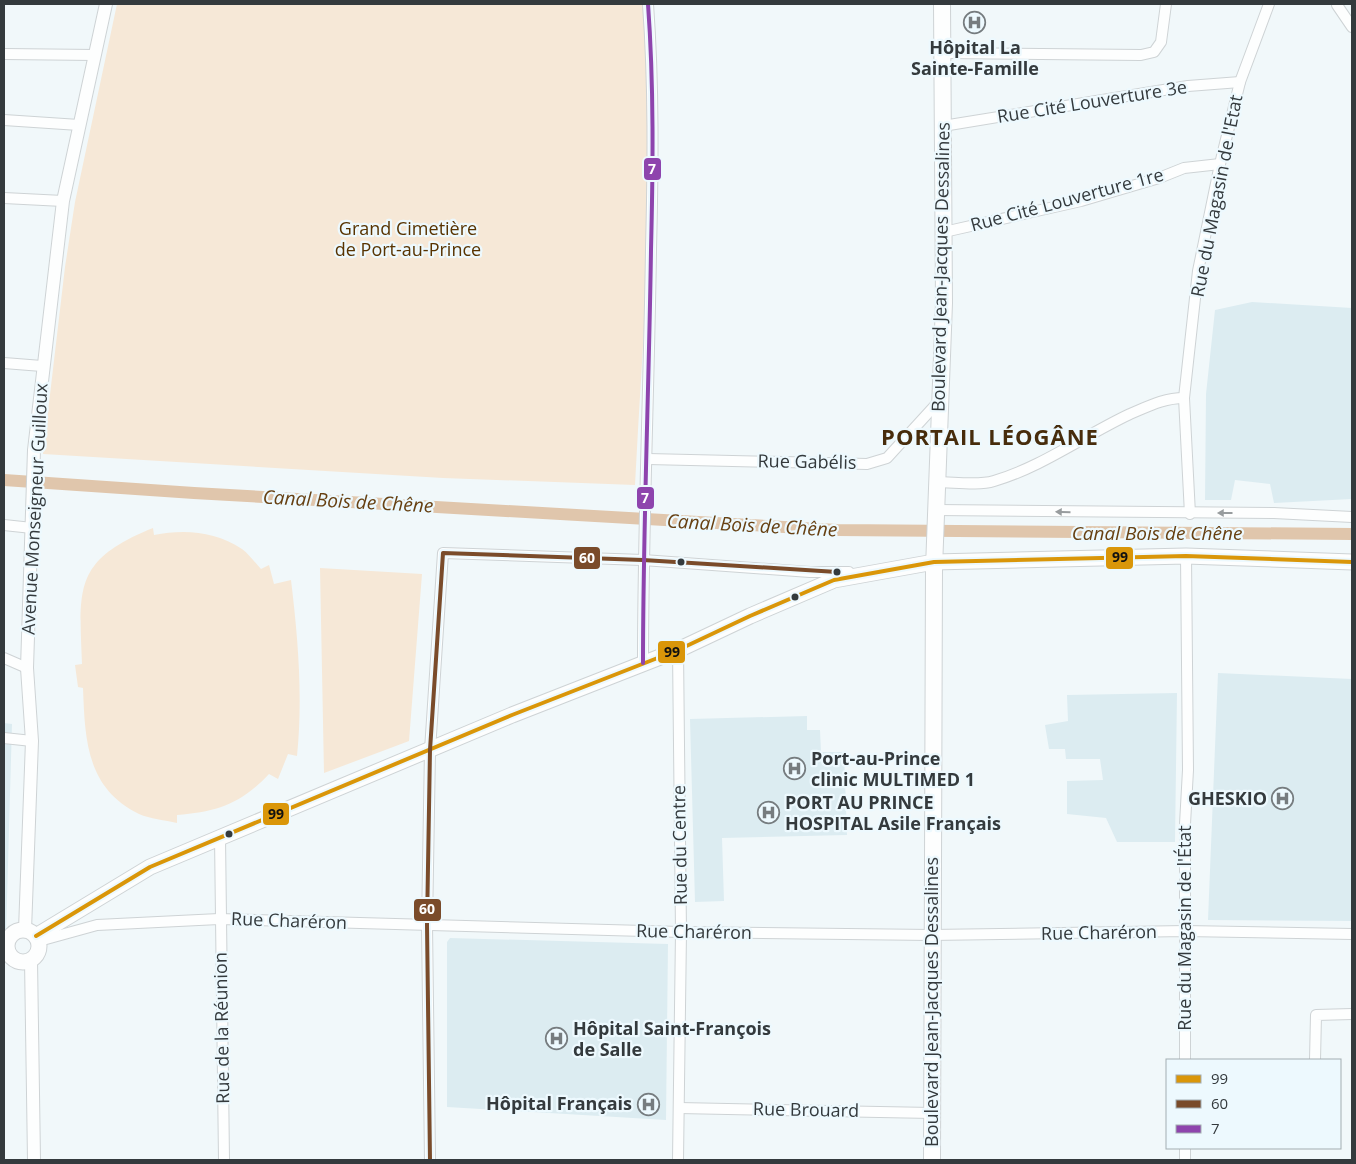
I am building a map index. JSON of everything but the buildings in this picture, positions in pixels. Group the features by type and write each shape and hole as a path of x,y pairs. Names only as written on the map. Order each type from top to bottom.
{"main road":[{"name":"Boulevard Jean-Jacques Dessalines","path":"932,1160 931,935 935,556 944,303 944,53 942,4"},
{"path":"33,936 38,952 31,960 22,962 7,958 8,940 15,932 33,936 150,867 430,750 678,650 750,616 834,580 935,556 1186,556 1352,562"}],"street":[{"name":"Avenue Monseigneur Guilloux","path":"33,936 32,741 27,668 34,450 42,366 63,201 78,125 106,4"},
{"path":"643,663 643,560 648,458 652,202 652,57 648,4"},
{"path":"944,53 1141,55 1154,52 1160,42 1166,4"},
{"name":"Rue du Magasin de l'Etat","path":"1190,514 1184,398 1198,271 1220,164 1240,82 1269,4"},
{"path":"1338,5 1352,27"},
{"path":"4,54 95,55"},
{"name":"Rue Cité Louverture 3e","path":"944,126 1188,86 1240,82"},
{"path":"4,120 78,125"},
{"name":"Rue Cité Louverture 1re","path":"944,232 1081,201 1160,178 1184,168 1220,164"},
{"path":"4,198 63,201"},
{"path":"4,363 42,366"},
{"path":"937,482 991,482 1015,475 1115,421 1156,402 1170,398 1184,398"},
{"name":"Rue Gabélis","path":"648,458 867,464 887,458 940,400"},
{"path":"936,511 1274,513 1352,517"},
{"path":"4,525 32,528"},
{"path":"430,1160 427,925 430,750 443,554 643,560 810,572 872,572"},
{"name":"Rue du Magasin de l'État","path":"1185,1059 1185,824 1188,770 1186,556"},
{"name":"Rue du Centre","path":"678,650 682,932 678,1160"},
{"path":"4,658 27,668"},
{"path":"4,738 32,741"},
{"name":"Rue de la Réunion","path":"220,837 224,1160"},
{"name":"Rue Charéron","path":"33,936 97,925 220,919 682,932 931,935 1184,931 1352,934"},
{"path":"31,960 34,1160"},
{"path":"1315,1059 1316,1015 1352,1014"},
{"name":"Rue Brouard","path":"679,1108 932,1112"}],"shaded area":[{"path":"1252,302 1352,308 1352,499 1274,503 1270,484 1235,480 1231,500 1205,500 1206,394 1215,310"},
{"name":"GHESKIO","path":"1218,673 1352,679 1352,921 1208,920"},
{"path":"1177,693 1175,842 1117,842 1106,818 1067,814 1067,781 1103,780 1100,759 1066,759 1065,749 1049,749 1045,725 1068,721 1067,695"},
{"name":"PORT AU PRINCE HOSPITAL Asile Français","path":"807,716 807,730 820,730 821,752 844,752 847,835 722,838 724,901 695,902 690,719"},
{"path":"4,723 12,724 6,935 4,937"},
{"name":"Hôpital Saint-François de Salle","path":"450,938 668,944 666,1120 447,1107 447,942"}],"green space":[{"name":"Grand Cimetière de Port-au-Prince","path":"117,4 644,4 650,124 650,184 635,485 443,478 43,454 65,267 75,202"},
{"path":"153,528 154,535 188,532 221,538 242,549 261,569 269,565 274,584 291,580 298,646 300,712 297,756 288,754 278,779 269,774 248,793 228,805 204,812 177,815 177,823 139,814 121,803 108,791 92,760 85,726 83,688 78,687 75,665 82,664 82,596 87,579 95,565 108,552 127,540"},
{"path":"320,568 422,574 409,741 324,773"}],"waterway":[{"name":"Canal Bois de Chêne","path":"4,480 194,493 837,530 1352,534"}],"transit line":[{"name":"7","path":"643,663 653,158 648,4"},
{"name":"60","path":"430,1160 427,925 430,750 443,553 643,560 837,572"},
{"name":"99","path":"36,936 150,867 512,715 678,650 750,616 834,580 934,562 1186,556 1352,562"}],"place":[{"name":"Hôpital La Sainte-Famille","path":"975,23"},
{"name":"Port-au-Prince clinic MULTIMED 1","path":"795,769"},
{"name":"GHESKIO","path":"1283,799"},
{"name":"PORT AU PRINCE HOSPITAL Asile Français","path":"769,813"},
{"name":"Hôpital Saint-François de Salle","path":"557,1039"},
{"name":"Hôpital Français","path":"648,1104"}],"district":[{"name":"PORTAIL LÉOGÂNE","path":"990,437"}]}
